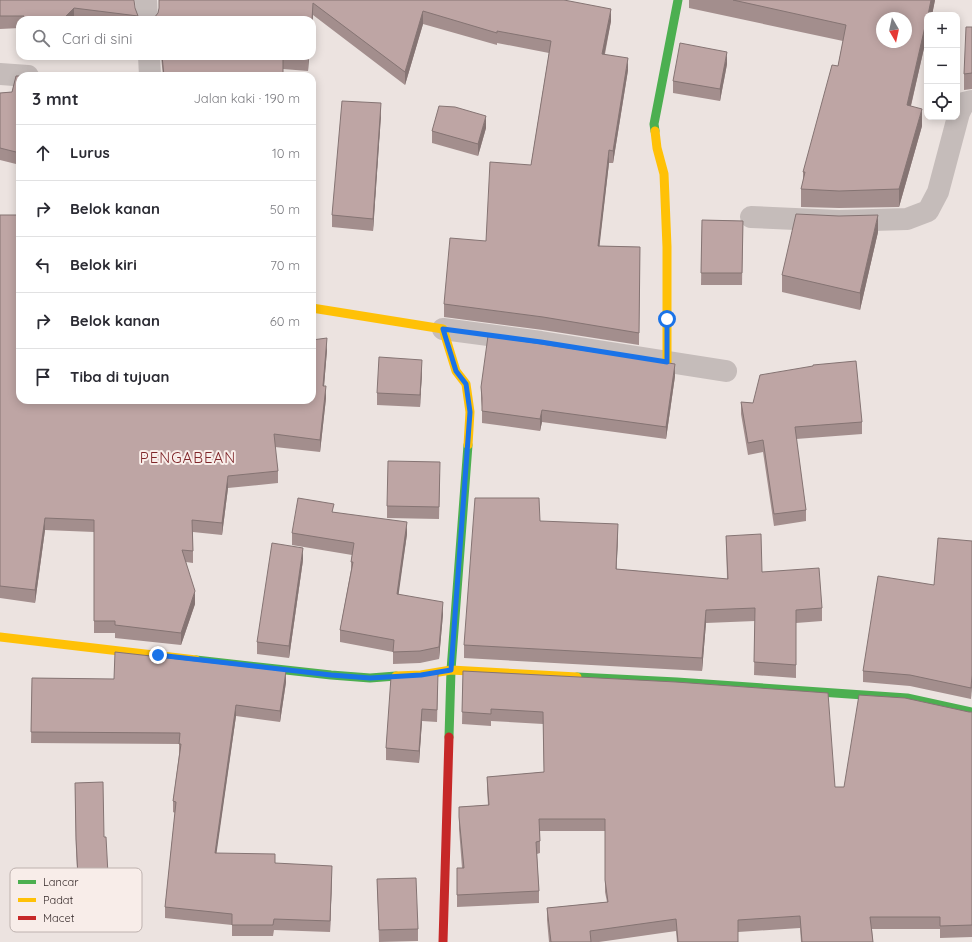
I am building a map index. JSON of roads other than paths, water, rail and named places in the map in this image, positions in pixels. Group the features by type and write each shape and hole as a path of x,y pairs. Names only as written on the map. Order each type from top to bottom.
{"street":[{"path":"146,0 147,16"},
{"path":"667,362 667,247 664,174 657,148 654,124 678,0"},
{"path":"149,60 150,72"},
{"path":"0,74 16,75"},
{"path":"751,217 839,221 907,219 928,211 938,192 959,113 964,103 972,101"},
{"path":"316,309 726,371"},
{"path":"443,329 456,371 466,384 470,412 451,670 443,942"},
{"path":"0,636 331,675 370,678 421,675 451,670 678,682 907,698 972,712"}],"district":[{"name":"PENGABEAN","path":"188,457"}]}
